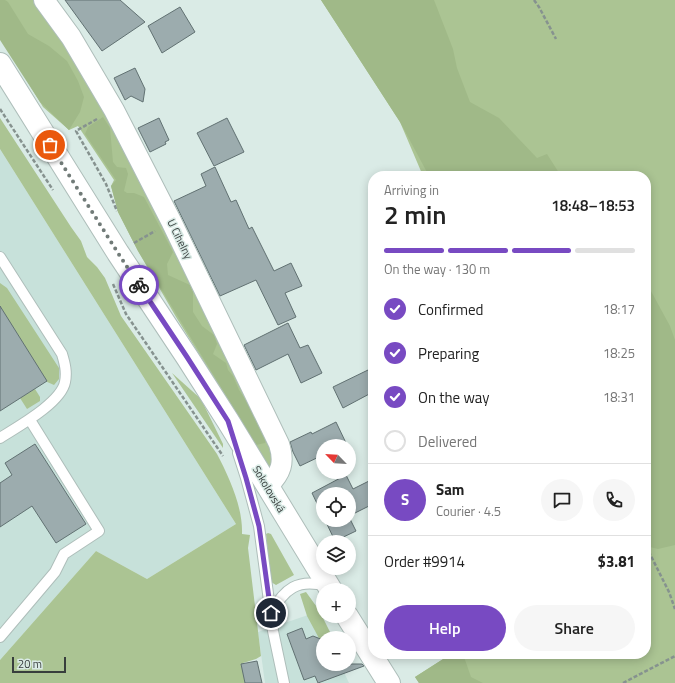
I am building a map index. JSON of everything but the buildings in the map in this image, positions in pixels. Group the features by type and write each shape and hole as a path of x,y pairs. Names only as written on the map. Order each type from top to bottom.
{"main road":[{"name":"Sokolovská","path":"0,64 118,253 228,421 327,583"},
{"path":"351,623 368,649"},
{"path":"375,659 390,683"}],"street":[{"name":"U Cihelny","path":"44,0 71,37 114,110 171,221 279,444 282,456 281,467 276,478 268,486"}],"lane":[{"path":"0,257 62,354 66,366 66,382 62,391 55,399 30,420 0,438"},
{"path":"0,637 55,572 64,554 99,531 30,420"},
{"path":"228,421 259,526 273,631 284,683"},
{"path":"271,613 282,596 289,589 305,583 316,583"}],"path":[{"path":"534,0 540,7 556,40"},
{"path":"0,109 54,192"},
{"path":"114,110 76,131 106,184 117,211"},
{"path":"112,281 126,314 220,450 226,461"},
{"path":"651,556 669,592 675,609"},
{"path":"623,683 675,656"}],"shaded area":[{"path":"0,149 236,524 147,579 96,551 0,660"},
{"path":"314,613 316,623 318,623 320,631 316,631 316,671 343,671 349,683 265,683 258,632"}],"green space":[{"path":"0,0 34,0 64,43 131,157 278,453 274,466 269,467 176,317 138,251 118,212 111,186 114,180 78,126 69,130 43,107 0,36"},
{"path":"0,0 5,0 8,2 28,34 49,46 67,61 78,81 84,97 80,112 69,130 40,102 0,40"},
{"path":"321,0 675,0 675,683 419,683 415,677 443,659 651,659 651,171 421,171 400,122"},
{"path":"321,0 434,0 453,49 457,68 470,102 499,118 537,158 547,154 558,171 426,171 400,122"},
{"path":"103,117 110,128 113,162 117,167 126,168 128,174 124,191 144,197 173,252 167,264 168,275 190,285 193,292 193,312 202,326 214,335 217,344 213,354 226,363 228,370 233,376 239,390 269,435 265,443 256,445 138,251 118,212 111,186 116,180 85,134 88,127"},
{"path":"0,118 81,241 87,257 105,278 121,316 217,454 226,472 238,503 242,524 242,534 250,535 248,548 261,656 243,663 248,683 0,683 0,660 96,551 147,579 236,524 0,149"},
{"path":"0,283 7,288 59,368 59,379 54,385 45,381 0,311"},
{"path":"651,291 670,326 675,340 675,545 658,549 651,547"},
{"path":"172,373 201,399 223,444 223,448"},
{"path":"35,389 40,397 40,401 27,409 20,398"},
{"path":"266,534 271,534 294,575 276,585 271,582"},
{"path":"306,592 316,606 316,623 326,623 330,631 316,631 316,633 307,616 300,594"},
{"path":"443,659 465,659 471,677 483,683 419,683 415,677"}],"way so far":[{"path":"50,145 139,285"}],"route":[{"path":"139,285 228,421 259,526 271,613"}]}
